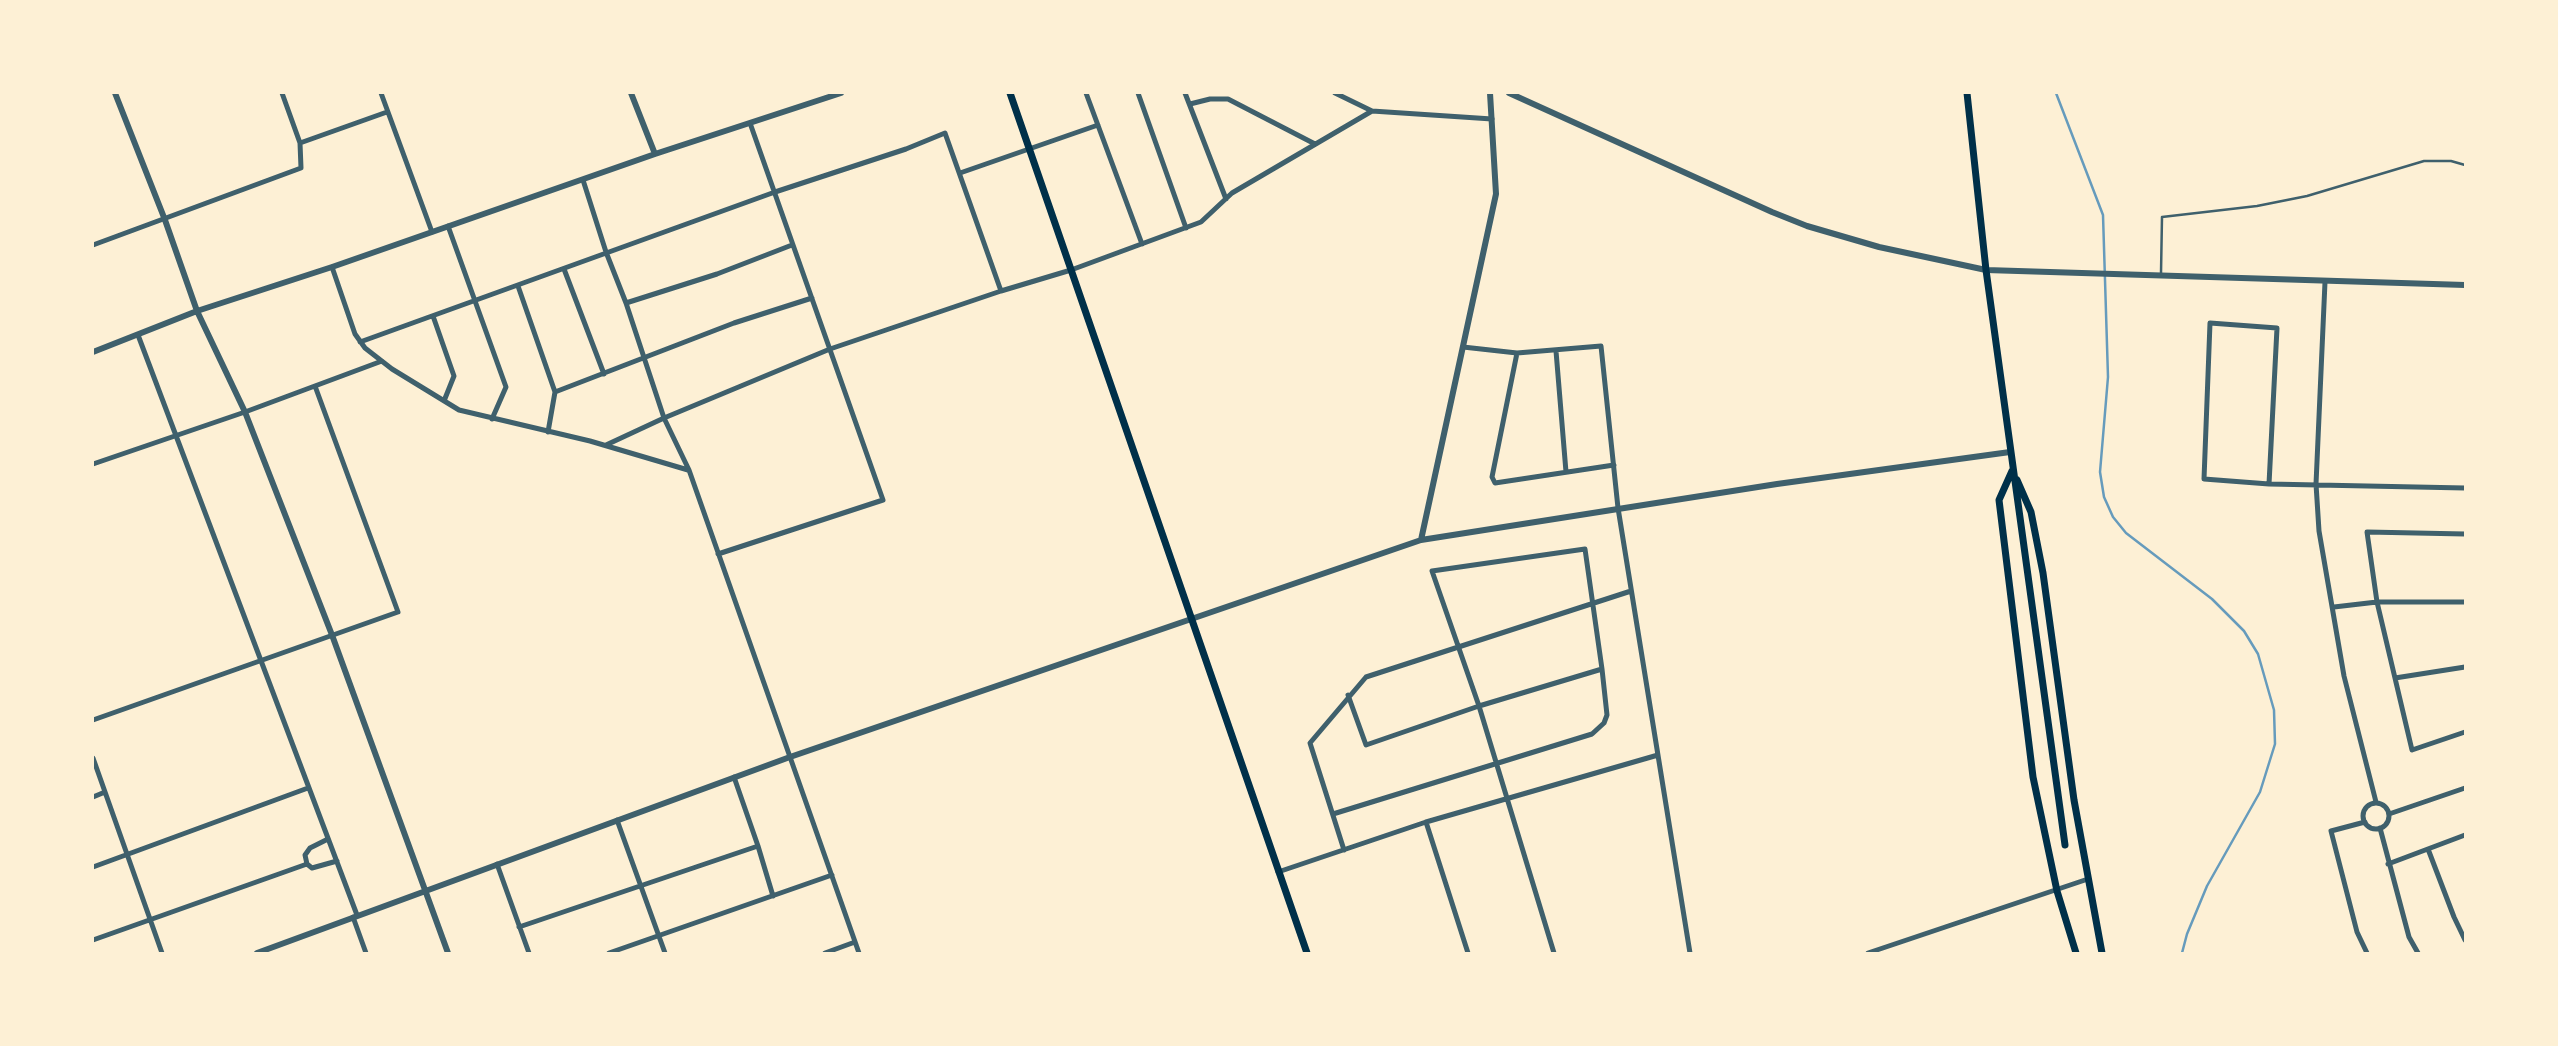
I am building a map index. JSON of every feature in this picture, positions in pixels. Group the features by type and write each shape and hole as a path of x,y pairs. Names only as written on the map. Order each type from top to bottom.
{"main road":[{"path":"1010,93 1307,953"},
{"path":"1968,93 1986,270 2065,845"},
{"path":"2012,470 2031,512 2043,573 2074,800 2102,953"},
{"path":"2012,470 1999,500 2033,777 2057,891 2076,953"}],"street":[{"path":"116,93 197,311 245,412 332,635 448,953"},
{"path":"93,245 301,168 300,143 282,93"},
{"path":"381,93 432,232"},
{"path":"631,93 655,154"},
{"path":"93,352 197,311 841,93"},
{"path":"1087,93 1142,244"},
{"path":"1138,93 1186,228"},
{"path":"1185,93 1226,199"},
{"path":"1335,93 1372,111 1492,119"},
{"path":"1421,540 1496,194 1490,93"},
{"path":"1509,93 1807,226 1878,247 1986,270 2465,285"},
{"path":"1190,104 1210,99 1228,99 1315,144"},
{"path":"606,446 664,418 830,349 1071,270 1201,222 1226,199 1372,111"},
{"path":"300,143 387,112"},
{"path":"718,554 883,500 750,123"},
{"path":"960,173 1098,125"},
{"path":"360,342 945,133 1001,291"},
{"path":"583,180 664,418 689,470 859,953"},
{"path":"448,226 506,387 492,419"},
{"path":"626,303 717,274 792,245"},
{"path":"332,267 360,342 382,361 459,410 606,446 689,470"},
{"path":"564,269 604,374"},
{"path":"2325,282 2316,484 2319,531 2344,676 2376,802 2386,807 2389,814 2387,823 2380,828 2371,828 2365,822 2365,809 2376,802"},
{"path":"517,286 555,392 548,432"},
{"path":"555,392 644,356 812,298"},
{"path":"433,316 454,376 444,401"},
{"path":"2269,484 2277,328 2210,323 2204,479 2269,484 2465,488"},
{"path":"138,335 337,862 366,953"},
{"path":"1463,347 1517,353 1601,345 1618,508 1690,953"},
{"path":"1556,351 1566,472"},
{"path":"1517,353 1492,477 1495,483 1614,465"},
{"path":"93,464 382,361"},
{"path":"93,720 398,612 315,386"},
{"path":"257,953 790,757 1421,540 1618,508 2010,452"},
{"path":"2465,534 2367,532 2377,602 2412,750 2465,732"},
{"path":"1332,814 1496,763 1592,734 1604,723 1607,715 1602,669 1585,549 1432,571 1479,706 1496,763 1507,798 1552,953"},
{"path":"1344,850 1310,743 1366,677 1632,591"},
{"path":"2334,607 2377,602 2465,601"},
{"path":"2395,678 2465,667"},
{"path":"1348,695 1366,746 1479,706 1602,669"},
{"path":"1278,872 1426,822 1658,755"},
{"path":"93,758 162,953"},
{"path":"734,777 773,896"},
{"path":"93,867 308,788"},
{"path":"2389,814 2465,788"},
{"path":"93,797 105,792"},
{"path":"617,820 664,953"},
{"path":"1426,822 1468,953"},
{"path":"2365,822 2331,831 2357,932 2367,953"},
{"path":"2380,828 2409,937 2418,953"},
{"path":"2388,863 2465,835"},
{"path":"328,839 310,848 305,855 307,864 312,868 337,862"},
{"path":"519,927 758,846"},
{"path":"2428,849 2465,940"},
{"path":"496,863 528,953"},
{"path":"93,940 307,864"},
{"path":"609,953 832,875"},
{"path":"1868,953 2088,879"},
{"path":"825,953 856,942"}],"lane":[{"path":"2161,276 2162,217 2257,206 2307,196 2424,161 2451,161 2465,165"}],"waterway":[{"path":"2056,93 2103,215 2108,377 2100,472 2104,497 2113,517 2126,533 2212,599 2244,631 2258,654 2274,710 2275,744 2260,792 2207,886 2182,953"}]}
